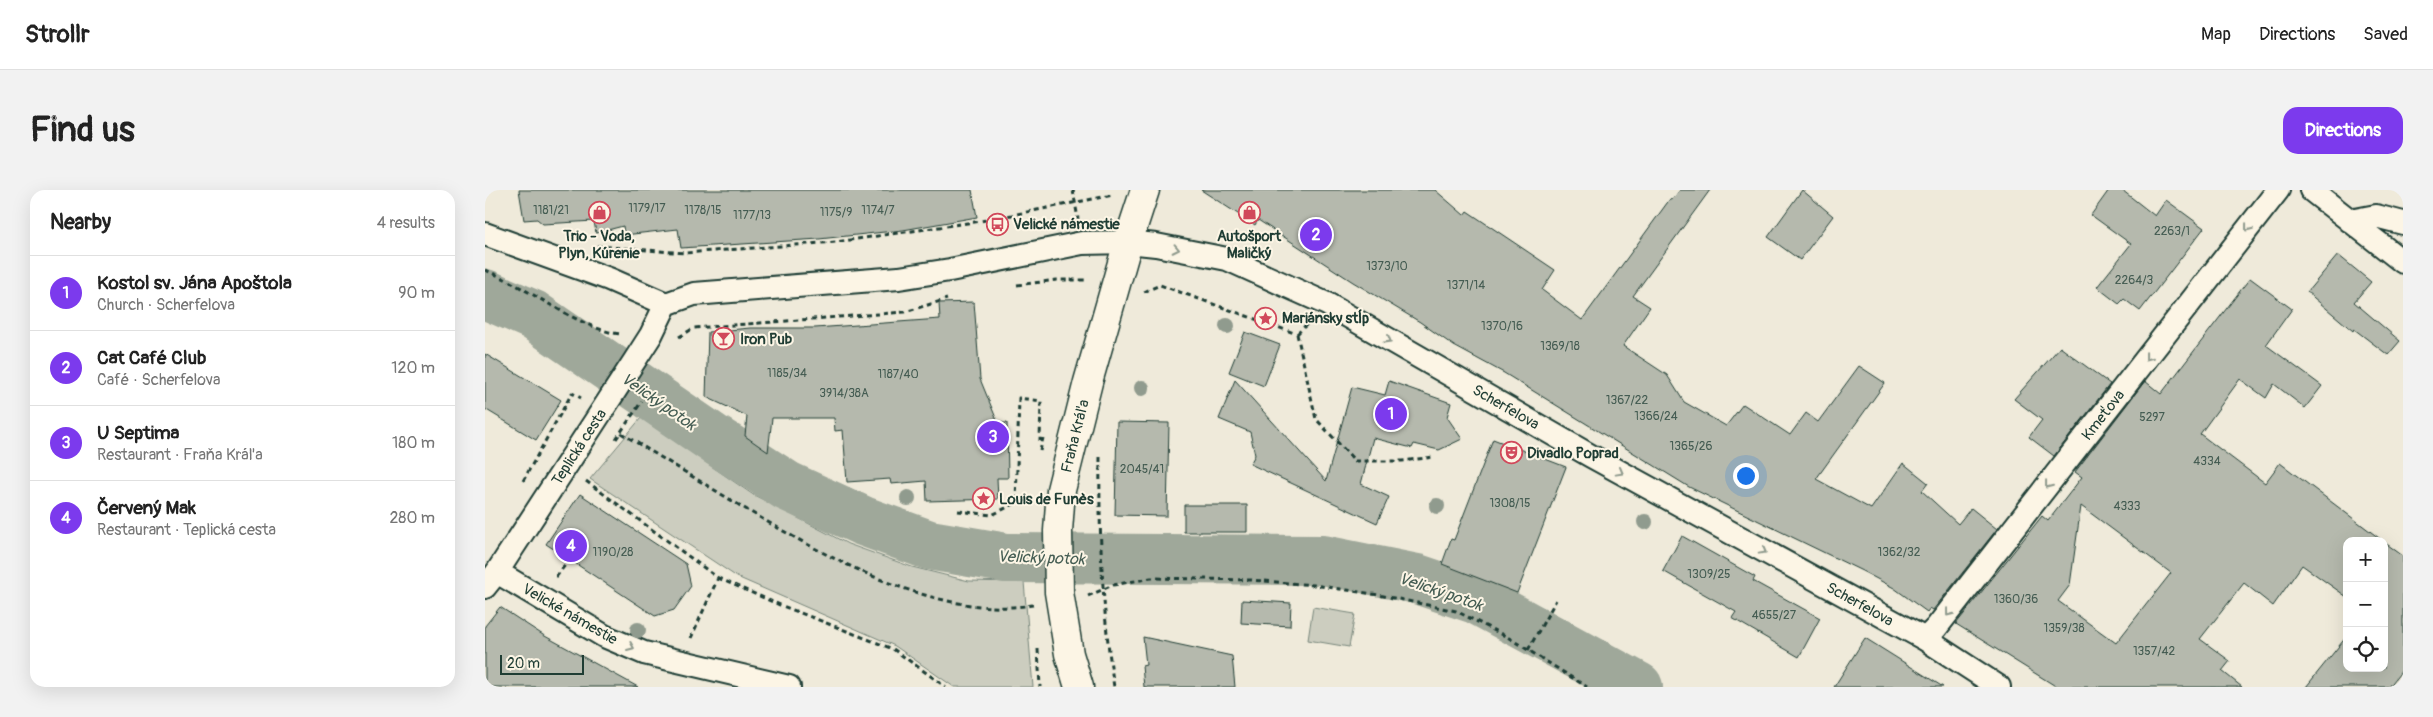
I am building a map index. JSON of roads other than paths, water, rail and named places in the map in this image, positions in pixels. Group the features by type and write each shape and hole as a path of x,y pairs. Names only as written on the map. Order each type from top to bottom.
{"street":[{"name":"Kmeťova","path":"1925,639 1936,628 2278,190"},
{"path":"2311,190 2403,262"},
{"name":"Fraňa Kráľa","path":"1079,687 1069,654 1070,596 1058,531 1061,490 1128,242 1133,192"},
{"path":"2350,221 2376,216 2403,223"},
{"path":"485,234 609,279 666,304 694,294 899,278 950,270 1082,243 1128,242"},
{"name":"Scherfelova","path":"1128,242 1156,245 1227,259 1327,304 1591,456 1925,639 1999,687"},
{"name":"Teplická cesta","path":"491,579 651,335 666,304"},
{"name":"Velické námestie","path":"491,579 604,636 643,653 789,687"}],"waterway":[{"name":"Velický potok","path":"485,294 533,315 714,439 787,486 863,521 929,545 1006,558 1323,560 1417,579 1476,599 1638,687"}],"place":[{"name":"Trio - Voda, Plyn, Kúrenie","path":"599,213"},
{"name":"Autošport Maličký","path":"1249,213"},
{"name":"Velické námestie","path":"997,224"},
{"name":"Cat Café Club","path":"1316,235"},
{"name":"Mariánsky stĺp","path":"1266,318"},
{"name":"Iron Pub","path":"724,339"},
{"name":"Kostol sv. Jána Apoštola","path":"1391,414"},
{"name":"U Septima","path":"993,437"},
{"name":"Divadlo Poprad","path":"1511,453"},
{"name":"Louis de Funès","path":"983,499"},
{"name":"Červený Mak","path":"571,546"}]}
